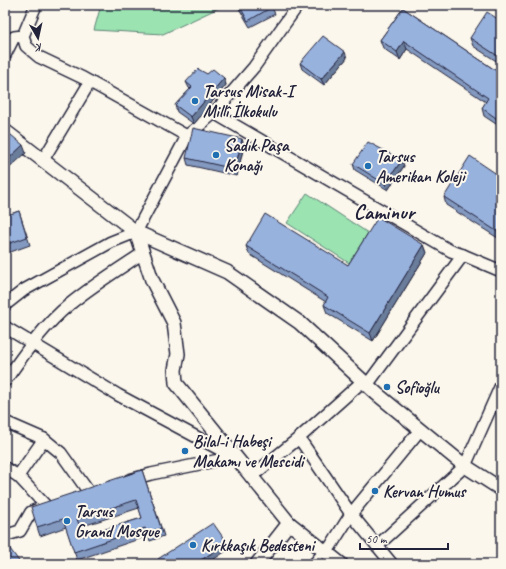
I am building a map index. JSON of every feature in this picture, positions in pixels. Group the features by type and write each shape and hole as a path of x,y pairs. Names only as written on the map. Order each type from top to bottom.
{"street":[{"path":"36,5 23,36 26,46 39,57 90,82 188,136"},
{"path":"5,305 24,290 111,242 136,232 188,136 214,112 254,67 298,5"},
{"path":"5,55 14,37 23,36"},
{"path":"43,160 90,82"},
{"path":"214,112 438,244 451,251 501,271"},
{"path":"5,131 136,232 227,272 300,323 365,383 420,430 465,466 501,489"},
{"path":"136,232 152,280 174,323 178,354 175,370 176,383 289,523 341,564"},
{"path":"5,381 32,343 69,305 88,290 143,253"},
{"path":"251,477 365,383 463,255"},
{"path":"5,327 118,395 234,456"},
{"path":"377,546 465,466 501,385"},
{"path":"5,422 44,439 61,453 84,492 102,487"},
{"path":"312,564 325,551 352,514 420,430"},
{"path":"299,438 352,514 392,564"},
{"path":"18,476 44,439"},
{"path":"116,484 151,474 234,456"},
{"path":"5,468 18,476 49,504 31,512 20,531 5,534"},
{"path":"263,562 289,523"}],"green space":[{"path":"101,5 225,5 163,34 94,30"},
{"path":"307,193 368,233 349,263 287,223"}],"building":[{"path":"239,5 271,5 272,7 248,21"},
{"path":"403,8 501,74 501,111 496,118 482,108 488,98 404,41 397,52 380,40"},
{"path":"487,12 501,21 501,58 470,38"},
{"path":"323,36 345,52 321,79 300,63"},
{"path":"198,69 207,74 213,69 224,78 191,117 175,105 192,87 186,82"},
{"name":"Sadık Paşa Konağı","path":"193,128 242,139 235,169 186,158"},
{"path":"5,130 23,145 5,162"},
{"path":"368,142 402,160 385,184 353,164"},
{"path":"470,156 501,177 501,234 444,197"},
{"path":"19,211 27,237 5,245 5,216"},
{"path":"265,214 348,265 378,217 424,245 370,333 324,305 328,297 246,246"},
{"name":"Tarsus Grand Mosque","path":"142,470 161,528 147,533 145,528 74,552 63,519 37,527 31,507","holes":["136,500 142,518 83,536 77,519"]},
{"path":"213,523 227,543 195,564 162,564 158,559"},
{"path":"5,542 21,564 5,564"}],"place":[{"name":"Tarsus Misak-I Millî İlkokulu","path":"195,101"},
{"name":"Sadık Paşa Konağı","path":"216,155"},
{"name":"Tarsus Amerikan Koleji","path":"368,166"},
{"name":"Sofioğlu","path":"387,387"},
{"name":"Bilal-i Habeşi Makamı ve Mescidi","path":"185,451"},
{"name":"Kervan Humus","path":"375,491"},
{"name":"Tarsus Grand Mosque","path":"67,521"},
{"name":"Kırkkaşık Bedesteni","path":"193,545"}],"district":[{"name":"Caminur","path":"384,212"}]}
